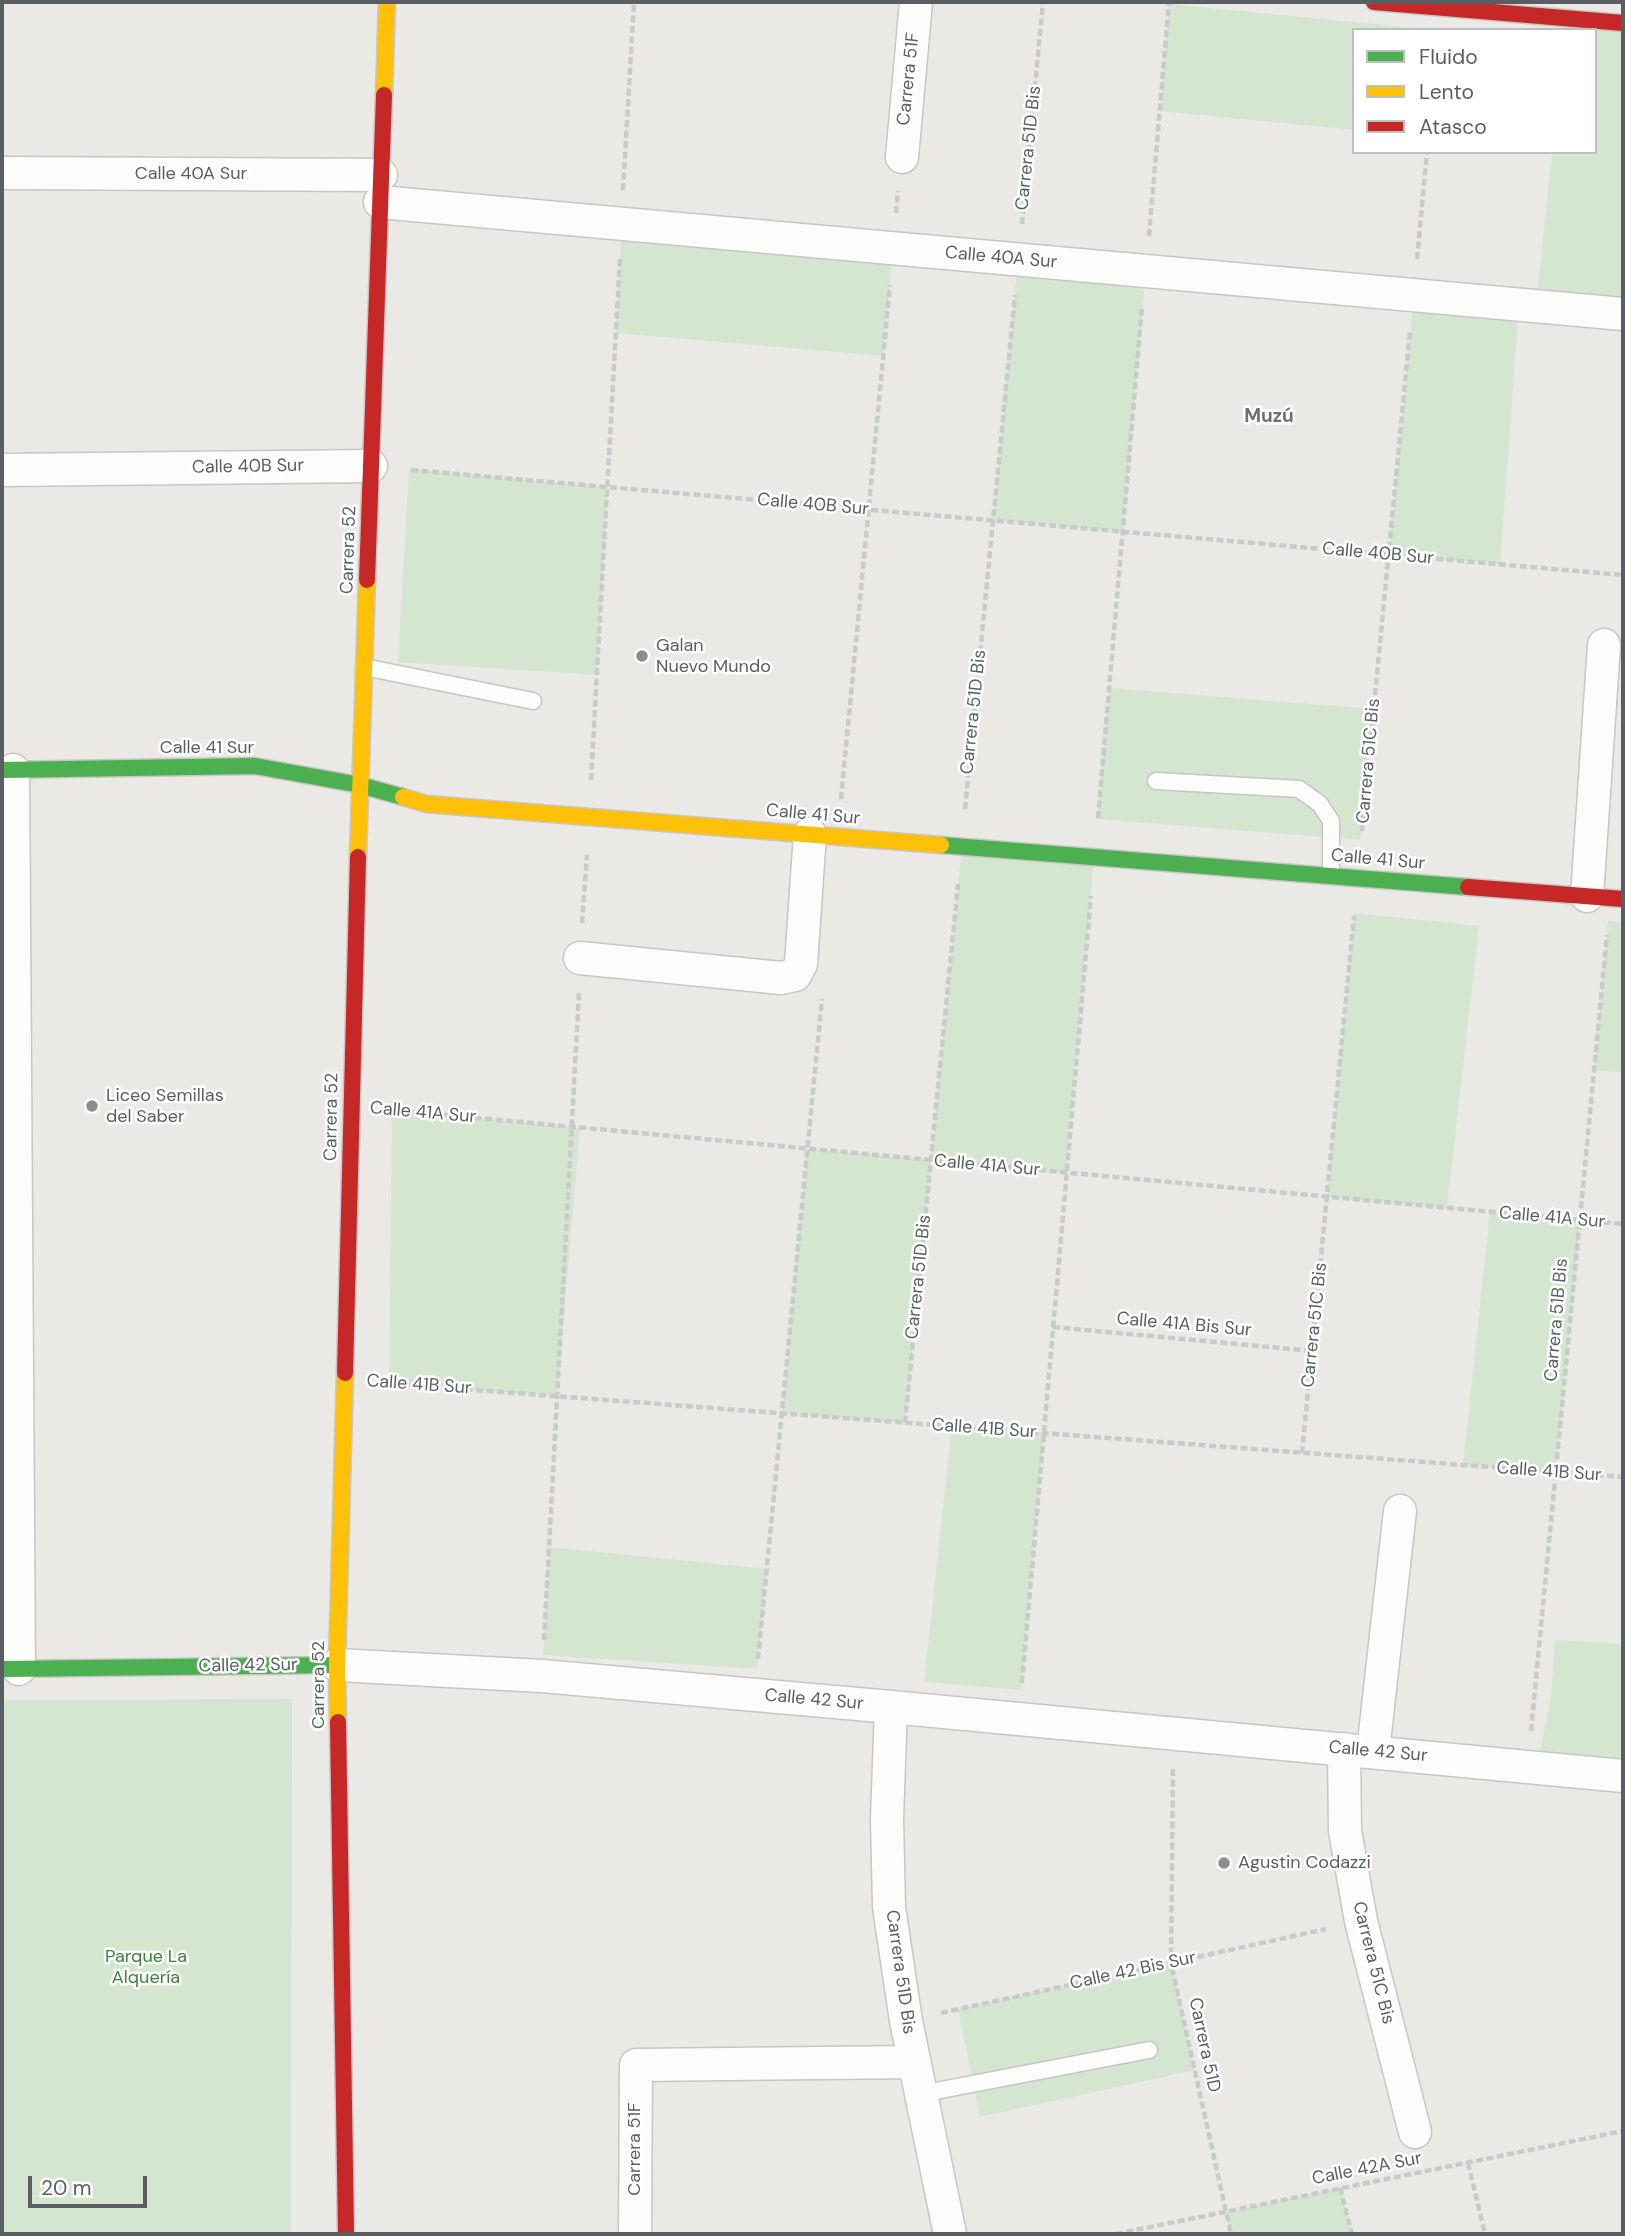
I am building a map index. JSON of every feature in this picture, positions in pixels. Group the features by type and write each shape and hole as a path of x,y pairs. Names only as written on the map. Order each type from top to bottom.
{"street":[{"name":"Carrera 52","path":"346,2234 337,1665 360,785 387,2"},
{"name":"Carrera 51F","path":"902,157 916,2"},
{"path":"1374,2 1519,8 1623,23"},
{"name":"Calle 40A Sur","path":"2,173 380,188 1018,260 1623,314"},
{"name":"Calle 40B Sur","path":"2,470 371,466"},
{"path":"1604,645 1607,898"},
{"name":"Calle 41 Sur","path":"7,770 255,766 360,785 426,804 1607,898"},
{"path":"7,770 10,1669"},
{"path":"580,958 781,978 795,975 801,964 810,834"},
{"name":"Carrera 51C Bis","path":"1400,1511 1345,1831 1361,1922 1415,2132"},
{"name":"Calle 42 Sur","path":"10,1669 337,1665 542,1676 891,1706 1623,1776"},
{"name":"Carrera 51D Bis","path":"891,1706 887,1819 889,1907 906,2021 950,2234"},
{"name":"Carrera 51F","path":"635,2234 636,2064 914,2062"}],"lane":[{"path":"364,667 533,701"},
{"path":"1156,781 1299,789 1320,804 1331,821 1331,876"},
{"path":"920,2094 1149,2050"}],"path":[{"name":"Carrera 51D Bis","path":"905,1423 1043,2"},
{"name":"Carrera 51C Bis","path":"1302,1452 1427,154"},
{"name":"Calle 40B Sur","path":"371,466 1623,575"},
{"name":"Carrera 51B Bis","path":"1528,1767 1580,1220 1607,898"},
{"name":"Calle 41A Sur","path":"352,1106 1623,1224"},
{"name":"Calle 41A Bis Sur","path":"1053,1327 1312,1351"},
{"name":"Calle 41B Sur","path":"345,1380 1623,1477"},
{"name":"Carrera 51D","path":"1173,1733 1171,1963 1231,2234"},
{"name":"Calle 42 Bis Sur","path":"906,2021 1361,1922"},
{"name":"Calle 42A Sur","path":"1116,2234 1623,2131"},
{"path":"1468,2163 1485,2234"},
{"path":"1340,2188 1352,2234"}],"green space":[{"path":"1169,4 1415,28 1352,28 1352,130 1160,111"},
{"path":"1623,23 1623,314 1536,306 1552,154 1597,154 1597,30"},
{"path":"622,224 893,248 883,356 616,333"},
{"path":"1018,260 1146,271 1123,532 993,520"},
{"path":"1414,295 1519,304 1500,564 1389,555"},
{"path":"409,469 608,487 597,675 398,662"},
{"path":"1109,688 1374,709 1361,840 1097,819"},
{"path":"962,846 1094,857 1066,1173 931,1161 905,1423 782,1413 807,1149 931,1160"},
{"path":"1354,913 1479,926 1447,1208 1327,1197"},
{"path":"1608,921 1623,923 1623,1072 1594,1071"},
{"path":"392,1110 580,1128 557,1396 389,1383"},
{"path":"1490,1212 1580,1220 1556,1472 1463,1465"},
{"path":"952,1426 1044,1433 1021,1690 924,1682"},
{"path":"549,1547 767,1569 757,1669 543,1655"},
{"path":"1555,1640 1623,1644 1623,1758 1540,1752 1551,1697"},
{"name":"Parque La Alquería","path":"292,1699 291,2234 2,2234 2,1700"},
{"path":"1171,1963 1195,2070 980,2117 958,2009"},
{"path":"1340,2188 1352,2234 1231,2234 1226,2212"}],"traffic: fast":[{"path":"2,770 255,766 360,785 403,797"},
{"path":"941,845 1468,887"},
{"path":"2,1669 337,1665"}],"traffic: slow":[{"path":"384,95 387,2"},
{"path":"358,857 367,580"},
{"path":"403,797 426,804 941,845"},
{"path":"338,1722 337,1665 345,1373"}],"traffic: jam":[{"path":"1374,2 1623,23"},
{"path":"367,580 384,95"},
{"path":"345,1373 358,857"},
{"path":"1468,887 1623,899"},
{"path":"338,1722 346,2234"}],"place":[{"name":"Galan Nuevo Mundo","path":"642,656"},
{"name":"Liceo Semillas del Saber","path":"92,1106"},
{"name":"Agustin Codazzi","path":"1224,1863"}],"district":[{"name":"Muzú","path":"1269,417"}]}
